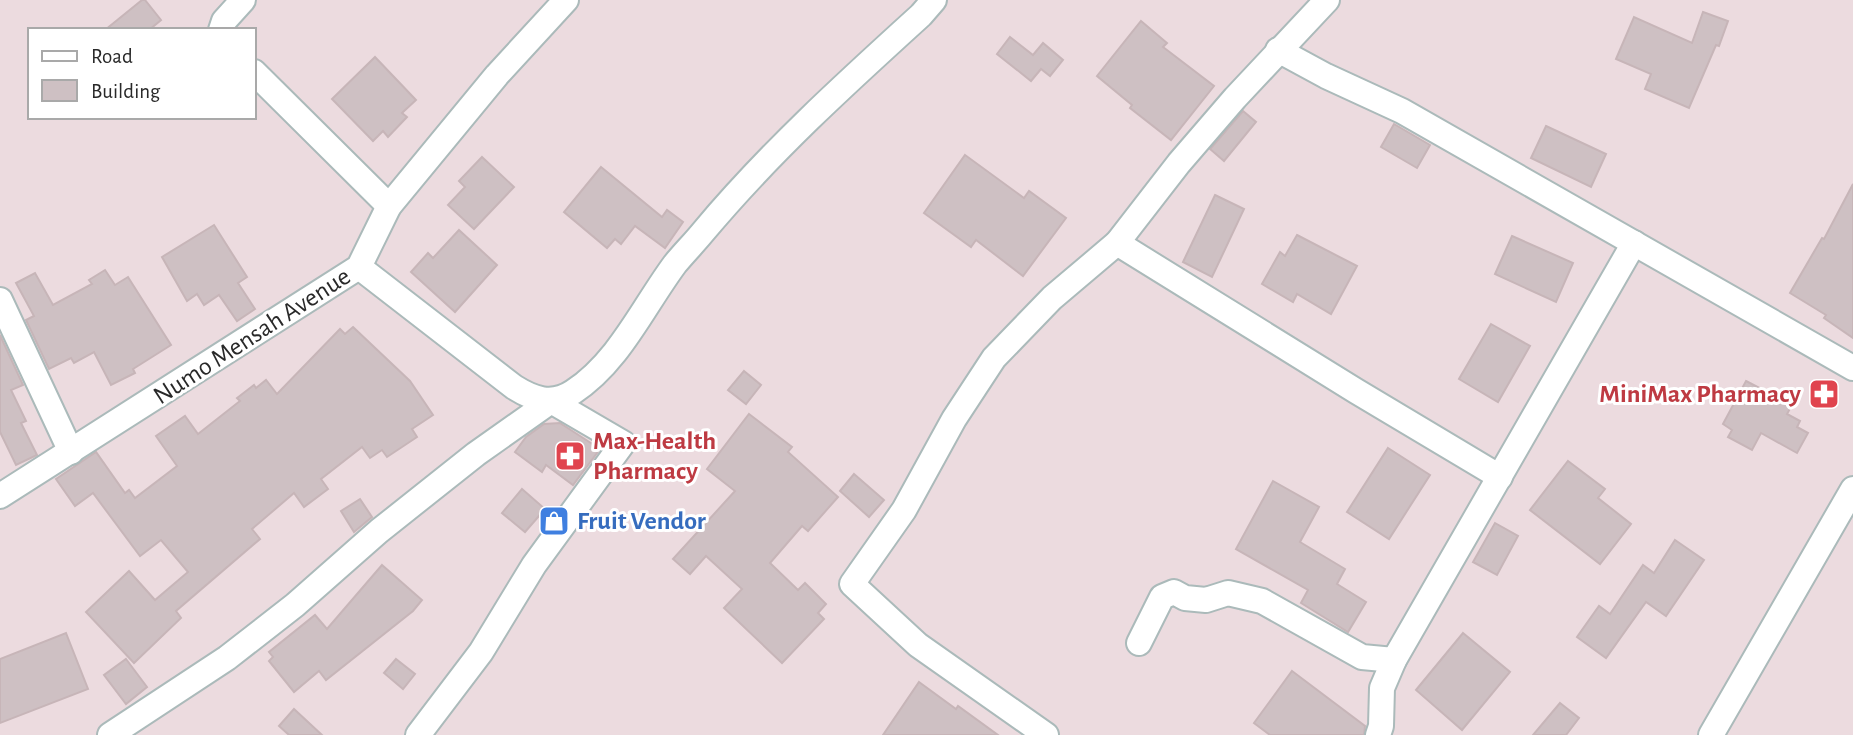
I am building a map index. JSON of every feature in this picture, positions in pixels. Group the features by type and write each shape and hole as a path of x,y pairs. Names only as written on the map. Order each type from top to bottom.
{"street":[{"path":"222,28 224,21 243,0"},
{"name":"Numo Mensah Avenue","path":"0,495 359,267 389,206 497,75 566,0"},
{"path":"110,735 228,658 454,471 551,401 570,394 591,379 629,333 675,265 730,200 801,125 934,0"},
{"path":"1046,735 918,645 852,584 904,510 954,419 994,358 1052,298 1117,243 1179,163 1278,50 1327,0"},
{"path":"1278,50 1326,76 1402,111 1853,368"},
{"path":"256,74 389,206"},
{"path":"1117,243 1500,477"},
{"path":"1378,735 1381,726 1382,688 1394,660 1634,243"},
{"path":"359,267 514,387 532,398 551,401 623,443 534,565 481,652 418,735"},
{"path":"0,300 71,452"},
{"path":"1711,735 1853,489"},
{"path":"1139,643 1162,597 1167,594 1174,592 1185,598 1206,600 1228,593 1262,601 1362,657 1394,660"}],"building":[{"path":"142,0 145,0 161,20 151,28 107,28"},
{"path":"1703,12 1728,21 1689,108 1645,89 1651,74 1616,59 1634,17 1692,43"},
{"path":"1141,21 1167,43 1163,47 1214,86 1171,140 1130,108 1132,105 1097,76"},
{"path":"1010,37 1033,55 1043,43 1063,60 1050,76 1041,69 1031,81 997,54"},
{"path":"375,57 416,100 402,113 407,117 388,137 383,131 373,141 332,99"},
{"path":"1243,111 1256,122 1224,161 1210,149"},
{"path":"1394,124 1430,145 1417,168 1381,147"},
{"path":"1546,126 1606,154 1591,187 1531,158"},
{"path":"965,155 1024,198 1029,191 1066,218 1023,276 976,240 971,247 924,213"},
{"path":"482,157 514,187 474,229 448,205 465,187 459,181"},
{"path":"601,167 662,217 667,210 683,222 665,248 635,226 621,244 615,239 607,248 564,212"},
{"path":"1853,184 1853,338 1824,318 1826,315 1790,293 1822,238 1824,239"},
{"path":"1215,195 1244,209 1212,277 1183,262"},
{"path":"214,225 247,277 238,283 255,309 237,321 219,295 204,305 197,294 187,301 162,257"},
{"path":"459,230 497,265 455,312 411,272 428,253 433,258"},
{"path":"1297,235 1357,266 1331,314 1297,294 1293,302 1262,284 1280,252 1285,256"},
{"path":"1512,236 1573,263 1556,302 1495,274"},
{"path":"105,270 115,285 128,277 171,345 133,369 135,373 111,385 94,352 74,363 71,358 49,369 26,320 34,316 16,283 35,273 53,305 92,284 89,280"},
{"path":"1491,324 1530,346 1498,402 1459,379"},
{"path":"353,327 410,381 433,415 412,429 417,437 387,457 382,450 370,458 362,447 321,479 328,489 304,507 294,493 252,529 260,539 176,611 181,618 134,663 86,612 129,571 155,600 188,572 161,540 140,556 93,493 75,506 56,479 96,452 125,493 129,490 135,498 177,466 156,436 185,416 198,434 240,401 237,398 266,380 277,394 340,329 345,334"},
{"path":"0,335 23,385 11,390 26,421 21,423 37,455 16,465 0,432"},
{"path":"744,371 761,385 746,404 728,390"},
{"path":"1746,381 1792,405 1787,414 1800,421 1797,427 1808,433 1797,453 1761,433 1752,450 1728,437 1732,430 1723,424"},
{"path":"749,414 792,447 788,452 838,497 808,531 802,526 770,563 798,590 805,583 826,604 818,613 824,619 782,663 724,608 742,589 706,556 690,574 673,559 735,491 707,469"},
{"path":"560,423 600,449 573,485 546,465 542,472 515,452 526,437 544,424"},
{"path":"1388,448 1430,475 1389,539 1347,512"},
{"path":"1568,461 1605,489 1598,498 1631,524 1600,564 1530,510"},
{"path":"854,474 884,500 869,517 840,491"},
{"path":"1273,481 1319,507 1300,542 1345,569 1337,584 1366,602 1348,632 1301,603 1308,590 1236,549"},
{"path":"522,489 545,509 525,532 502,513"},
{"path":"360,499 372,517 354,532 341,511"},
{"path":"1495,523 1518,536 1497,575 1473,562"},
{"path":"1675,540 1704,560 1666,616 1646,602 1606,658 1577,637 1599,606 1610,614 1643,565 1654,573"},
{"path":"382,565 422,600 413,611 326,680 319,671 294,692 269,661 273,657 269,652 315,615 327,629"},
{"path":"66,633 88,689 0,723 0,659"},
{"path":"1463,633 1510,672 1462,730 1416,690"},
{"path":"126,659 147,687 126,704 104,675"},
{"path":"396,659 415,674 403,689 384,673"},
{"path":"1292,671 1365,726 1364,735 1270,735 1254,723"},
{"path":"919,682 956,709 958,706 998,735 883,735"},
{"path":"1560,703 1579,718 1566,735 1533,735"},
{"path":"294,709 322,735 289,735 279,726"}],"place":[{"name":"MiniMax Pharmacy","path":"1824,394"},
{"name":"Max-Health Pharmacy","path":"570,456"},
{"name":"Fruit Vendor","path":"554,521"}]}
